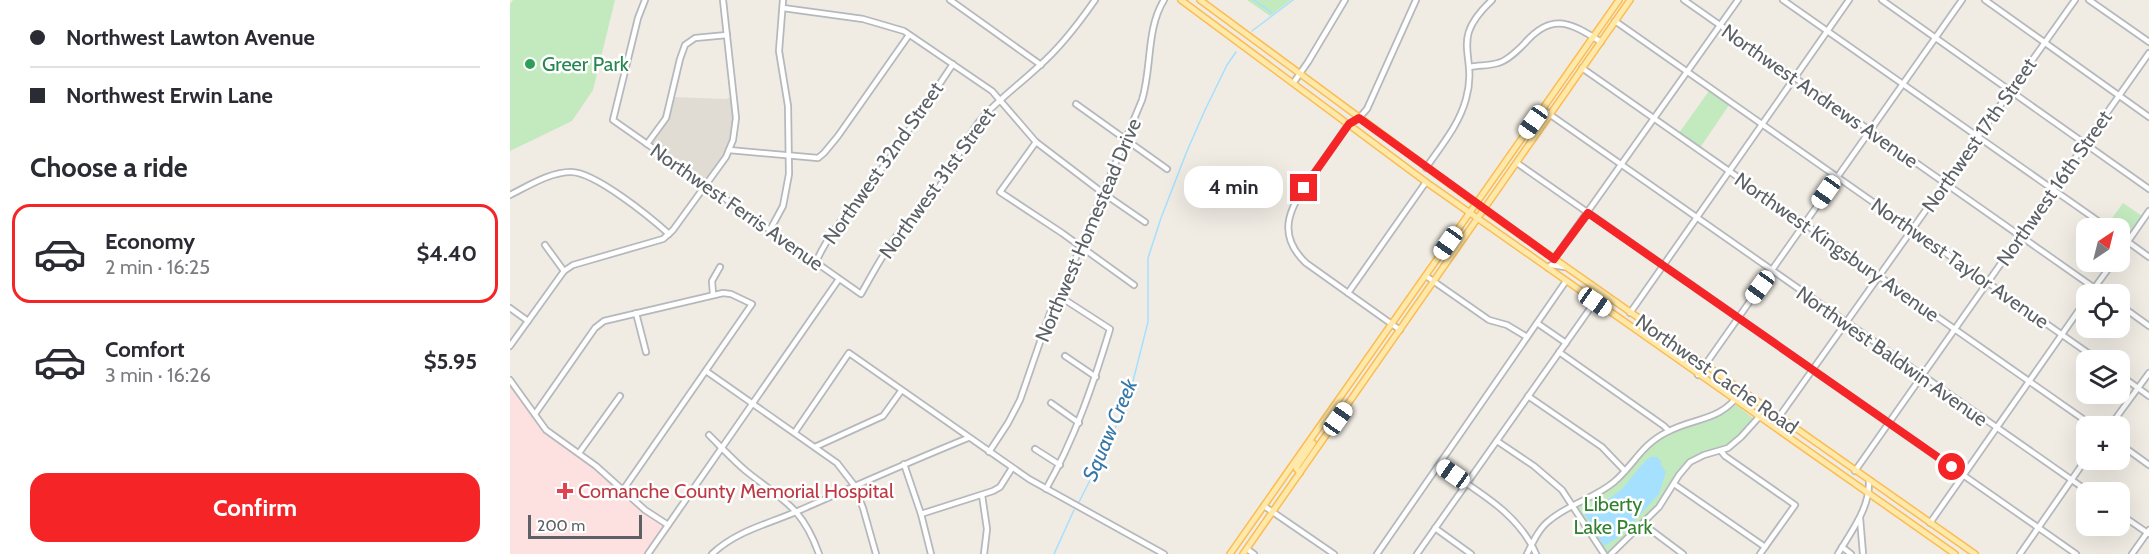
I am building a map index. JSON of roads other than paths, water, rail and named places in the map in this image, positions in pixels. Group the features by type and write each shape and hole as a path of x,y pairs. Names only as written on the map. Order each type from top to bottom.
{"main road":[{"name":"Northwest Cache Road","path":"1181,0 1426,182 1955,554"},
{"name":"Northwest Cache Road","path":"1200,0 1426,168 1975,554"},
{"path":"1230,554 1619,0"},
{"path":"1245,551 1630,0"},
{"path":"1300,473 1296,468 1319,433 1321,426"},
{"path":"1282,498 1284,489 1294,473 1291,467"}],"street":[{"name":"Northwest Ferris Avenue","path":"645,0 638,18 613,120 861,294"},
{"path":"510,346 564,271 580,262 654,243 669,234 729,150 736,118 723,0"},
{"path":"770,230 783,206 789,174 788,106 779,51 783,0"},
{"path":"950,0 1041,65"},
{"name":"Northwest 31st Street","path":"861,294 891,244 947,176 970,134 1000,99 1041,65 1069,35 1095,0"},
{"name":"Northwest Homestead Drive","path":"989,452 1020,400 1050,313 1081,247 1146,88 1153,27 1164,0"},
{"path":"1294,82 1345,0"},
{"path":"1400,330 1298,255 1290,243 1288,230 1289,216 1295,202 1349,124 1359,118 1372,99 1416,0"},
{"path":"1426,168 1463,110 1470,67 1466,55 1466,38 1469,28 1480,11 1491,0"},
{"name":"Northwest Andrews Avenue","path":"1684,0 2089,284"},
{"path":"1554,259 1738,0"},
{"path":"1783,0 2094,218"},
{"path":"1630,312 1849,0"},
{"path":"1882,0 2149,189"},
{"path":"1698,375 1962,0"},
{"path":"1985,0 2149,117"},
{"name":"Northwest 17th Street","path":"1779,417 2075,0"},
{"path":"2088,0 2149,42"},
{"path":"783,8 863,19 897,28 909,35 1000,99 1036,142 1145,222"},
{"name":"Northwest Taylor Avenue","path":"1615,21 2084,350"},
{"path":"1470,67 1499,63 1518,50 1530,35 1543,25 1572,26 1601,42"},
{"path":"647,144 666,118 685,45 695,38 727,35"},
{"path":"729,150 818,158 824,153 909,35"},
{"name":"Northwest 16th Street","path":"1855,471 2149,53"},
{"name":"Northwest 32nd Street","path":"816,262 820,251 896,149 953,64"},
{"name":"Northwest Kingsbury Avenue","path":"1582,68 1653,120 2078,416"},
{"path":"1076,104 1167,170"},
{"name":"Northwest Baldwin Avenue","path":"1542,109 2076,483"},
{"path":"1036,142 1000,192 1134,285"},
{"path":"1517,163 2076,554"},
{"path":"510,195 556,174 582,173 601,183 669,234"},
{"path":"1348,293 1426,182"},
{"path":"2130,238 2149,211"},
{"path":"2130,244 2149,257"},
{"path":"546,245 564,271"},
{"path":"1548,268 1551,265 1565,267"},
{"path":"713,294 712,281 720,267"},
{"path":"1426,276 1489,320 1507,325 1527,338"},
{"path":"648,554 839,279"},
{"path":"1377,554 1566,281"},
{"path":"1417,554 1602,293"},
{"path":"535,414 595,328 604,321 713,294 731,294 752,304 623,490"},
{"path":"1046,489 1079,423 1110,329 1059,296"},
{"path":"510,308 528,321"},
{"path":"2130,312 2149,326"},
{"path":"636,313 646,352"},
{"path":"1930,523 2076,315"},
{"path":"1538,323 1566,343"},
{"path":"1559,352 1669,431"},
{"path":"795,432 849,353 1012,468 1164,554"},
{"path":"1065,356 1096,377"},
{"path":"706,371 837,463 854,485 876,554"},
{"path":"2117,416 2149,373"},
{"path":"510,380 546,430 596,465 645,510 668,525"},
{"path":"2130,382 2149,396"},
{"path":"815,447 883,416 902,391"},
{"path":"1527,554 1540,531 1550,520 1605,489 1625,471 1646,446 1669,431 1715,416 1735,400 1742,391"},
{"path":"579,453 620,396"},
{"path":"1528,396 1602,447 1625,471"},
{"path":"1051,403 1079,423"},
{"path":"1611,554 1659,507 1690,462 1734,444 1758,417"},
{"path":"709,435 745,471 784,499 797,512 813,538 819,554"},
{"path":"712,554 728,540 968,438"},
{"path":"1497,441 1551,479 1562,490 1604,554"},
{"path":"1035,449 1060,465"},
{"path":"1721,451 1795,505 1760,554"},
{"path":"2130,451 2149,465"},
{"path":"904,464 921,514 931,554"},
{"path":"1439,465 1512,519 1532,544 1536,554"},
{"path":"921,514 1000,487 1012,468"},
{"path":"2020,554 2079,470"},
{"path":"1841,474 1855,471 1855,484"},
{"path":"1838,554 1860,516 1869,494 1869,480"},
{"path":"1674,484 1765,547"},
{"path":"1869,494 1883,490"},
{"path":"982,495 987,530 984,554"},
{"path":"1264,506 1334,554"},
{"path":"1860,516 1863,554"},
{"path":"2130,520 2148,532 2132,554"},
{"path":"1643,524 1683,554"},
{"path":"1435,528 1471,554"},
{"path":"1842,547 1851,554"},
{"path":"1245,551 1254,554"}],"water":[{"path":"1651,457 1657,457 1661,461 1666,472 1659,494 1620,536 1604,546 1584,513 1605,502 1622,489"}],"waterway":[{"path":"1254,0 1272,13"},
{"name":"Squaw Creek","path":"1252,31 1293,0"},
{"name":"Squaw Creek","path":"1079,502 1110,441 1131,389 1148,322 1148,258 1161,218 1205,110 1227,65 1236,52"},
{"name":"Squaw Creek","path":"1054,554 1074,510"}],"place":[{"name":"Greer Park","path":"530,64"},
{"name":"Comanche County Memorial Hospital","path":"565,491"}],"park label":[{"name":"Liberty Lake Park","path":"1613,516"}]}
